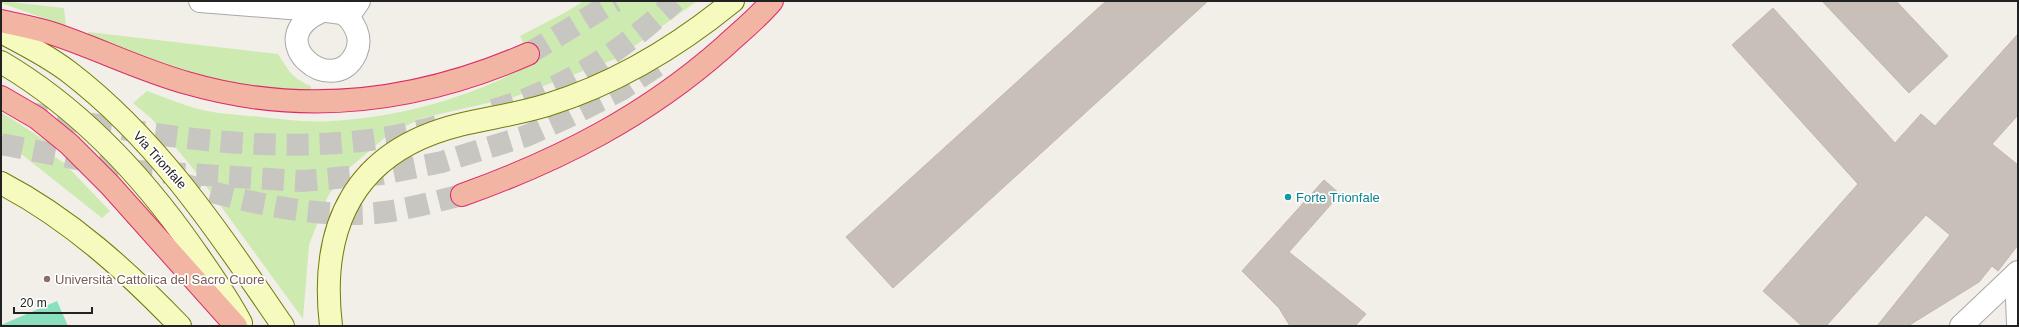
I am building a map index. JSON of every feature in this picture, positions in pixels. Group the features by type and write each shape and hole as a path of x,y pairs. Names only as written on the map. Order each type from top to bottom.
{"highway":[{"path":"462,195 504,181 551,160 584,144 649,106 702,66 772,1"},
{"path":"1,20 51,33 161,75 187,83 236,95 294,102 360,101 398,94 483,73 528,54"},
{"path":"1,97 37,118 78,153 110,185 236,326"}],"main road":[{"path":"331,326 327,288 336,231 347,204 358,186 386,158 406,145 436,132 459,125 490,120 547,105 622,75 688,36 733,1"},
{"name":"Via Trionfale","path":"1,32 50,59 69,72 147,143 187,190 283,326"},
{"path":"1,62 72,111 106,143 145,184 204,264 242,326"},
{"path":"1,183 38,204 84,237 128,275 180,326"}],"street":[{"path":"200,1 320,12 342,13 354,9 358,33 358,49 354,58 337,69 320,69 312,67 299,52 297,42 298,34 304,22 311,16 320,12"},
{"path":"2017,273 2018,323"},
{"path":"1961,326 2017,273"}],"green space":[{"path":"1,1 64,8 66,26 1,3"},
{"path":"584,1 697,1 618,58 514,97 422,118 388,135 347,170 328,196 309,245 303,319 195,171 152,119 133,103 147,91 206,111 314,122 357,119 410,110 486,86 533,63 520,36"},
{"path":"88,32 278,54 295,77 311,86 311,93 226,85 88,38"},
{"path":"1,112 57,148 51,154 64,163 110,211 102,218 1,138"},
{"path":"57,301 68,326 1,326 1,325"}],"building":[{"path":"1106,1 1208,1 893,288 846,237"},
{"path":"1822,1 1896,1 1948,56 1909,93"},
{"path":"1773,8 1895,143 1921,114 1935,126 2018,34 2018,115 1992,144 2018,165 2018,245 1998,271 1992,266 1979,282 1908,326 1877,326 1950,235 1926,215 1826,326 1802,326 1763,291 1858,184 1732,45"},
{"path":"1324,180 1340,194 1289,252 1366,314 1355,326 1290,326 1279,308 1242,271"}],"tunnel":[{"path":"528,54 615,1"},
{"path":"493,110 544,91 591,67 634,37 675,1"},
{"path":"1,144 138,171 302,181 382,174 442,162 526,136 566,118 621,90 666,60"},
{"path":"25,112 126,130 178,137 284,145 336,143 387,137 437,126"},
{"path":"179,183 276,207 326,213 351,214 387,212 419,206 462,195"}],"place":[{"name":"Forte Trionfale","path":"1288,197"},
{"name":"Università Cattolica del Sacro Cuore","path":"47,279"}]}
